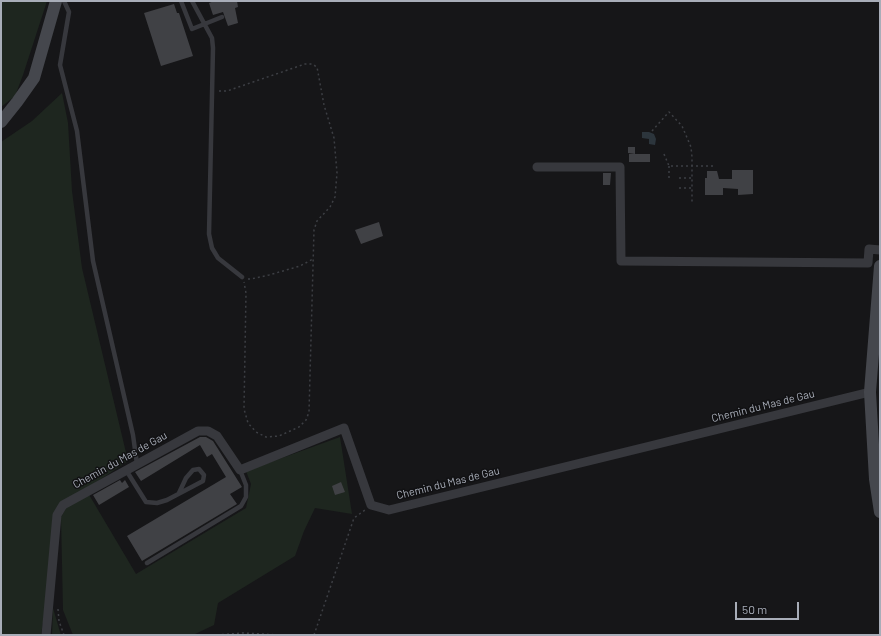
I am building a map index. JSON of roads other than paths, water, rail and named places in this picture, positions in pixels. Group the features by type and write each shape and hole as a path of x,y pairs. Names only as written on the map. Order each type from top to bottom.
{"street":[{"path":"1,122 18,102 34,78 56,1"},
{"path":"537,167 620,167 621,260 868,262 870,249 880,250"},
{"path":"880,266 870,392 875,479 880,512"},
{"name":"Chemin du Mas de Gau","path":"46,635 57,515 62,505 198,430 208,431 217,436 240,470 344,428 371,505 389,510 870,392"}],"lane":[{"path":"64,1 69,12 60,65 77,131 93,260 133,435 137,464"},
{"path":"181,1 192,29 222,17"},
{"path":"192,1 212,38 213,48 209,234 212,248 218,258 242,277"},
{"path":"126,470 146,502 157,503 167,500 204,480 204,475 199,469 193,470 186,478 179,493"},
{"path":"147,563 241,506 246,497 246,485 240,470"}]}
